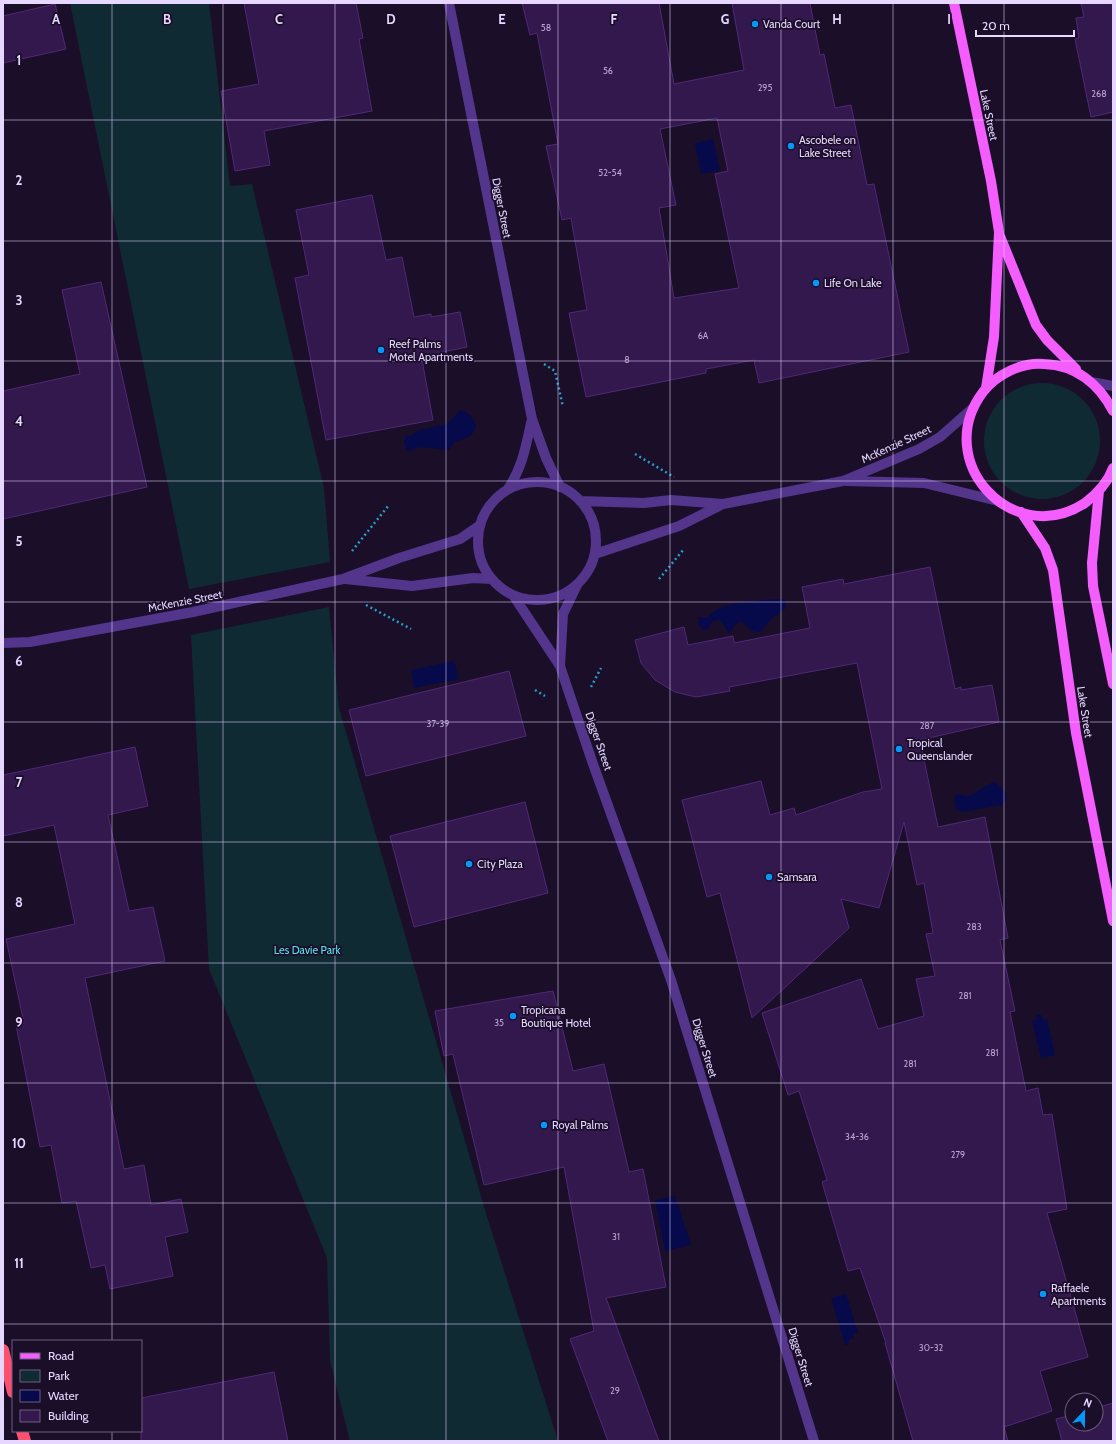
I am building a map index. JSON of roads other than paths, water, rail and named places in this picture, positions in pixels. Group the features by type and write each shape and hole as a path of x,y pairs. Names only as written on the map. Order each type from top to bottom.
{"highway":[{"path":"3,1350 12,1388"}],"main road":[{"name":"Lake Street","path":"954,3 991,181 999,232 994,337 986,388"},
{"name":"Lake Street","path":"999,232 1036,325 1047,340 1080,374"},
{"path":"1113,411 1100,390 1080,374 1056,365 1030,365 1006,372 986,388 973,408 967,433 968,459 980,483 998,502 1021,512 1044,515 1068,512 1090,500 1106,482 1113,468"},
{"path":"1098,491 1092,563 1093,586 1113,684"},
{"name":"Lake Street","path":"1021,512 1044,548 1053,570 1076,733 1113,921"}],"street":[{"name":"Digger Street","path":"449,3 532,419 546,458 560,487"},
{"path":"1091,382 1113,386"},
{"name":"McKenzie Street","path":"580,501 644,503 671,500 723,504 843,481 919,449 940,437 973,408"},
{"name":"Digger Street","path":"507,490 515,479 522,463 532,419"},
{"path":"1106,482 1113,474"},
{"name":"McKenzie Street","path":"843,481 924,483 998,502"},
{"path":"537,482 543,482 560,487 571,493 580,501 591,517 596,535 595,554 588,570 578,584 564,594 547,600 530,600 513,595 501,588 491,579 481,562 477,544 479,526 486,511 495,499 507,490 525,483 537,482"},
{"name":"McKenzie Street","path":"595,554 679,526 723,504"},
{"name":"McKenzie Street","path":"3,644 30,642 193,612 343,579 398,558 460,539 479,526"},
{"name":"McKenzie Street","path":"343,579 412,586 473,578 491,579"},
{"name":"Digger Street","path":"560,666 563,614 578,584"},
{"name":"Digger Street","path":"513,595 560,666 593,764 671,980 814,1441"},
{"name":"McKenzie Street","path":"3,651 30,642"}],"water":[{"path":"713,139 720,171 701,174 695,143"},
{"path":"461,410 466,412 474,420 476,426 470,436 454,442 449,450 418,447 410,451 407,450 404,442 406,435 410,436 419,430 446,424"},
{"path":"782,599 786,601 786,608 772,618 760,632 752,631 741,621 735,625 729,634 720,620 713,621 707,630 702,629 698,623 699,617 707,618 712,612 730,605 742,602"},
{"path":"454,661 459,679 414,688 411,670"},
{"path":"993,782 1000,786 1005,792 1006,798 1002,805 962,812 956,809 954,799 957,794 967,796 971,795"},
{"path":"1036,1015 1042,1015 1043,1020 1047,1019 1055,1055 1041,1058 1032,1021 1037,1020"},
{"path":"675,1196 691,1245 665,1251 655,1200"},
{"path":"846,1294 858,1333 853,1334 854,1338 849,1340 849,1344 845,1345 831,1298"}],"place":[{"name":"Vanda Court","path":"755,24"},
{"name":"Ascobele on Lake Street","path":"791,146"},
{"name":"Life On Lake","path":"816,283"},
{"name":"Reef Palms Motel Apartments","path":"381,350"},
{"name":"Tropical Queenslander","path":"899,749"},
{"name":"City Plaza","path":"469,864"},
{"name":"Samsara","path":"769,877"},
{"name":"Tropicana Boutique Hotel","path":"513,1016"},
{"name":"Royal Palms","path":"544,1125"},
{"name":"Raffaele Apartments","path":"1043,1294"}],"park label":[{"name":"Les Davie Park","path":"307,950"}]}
